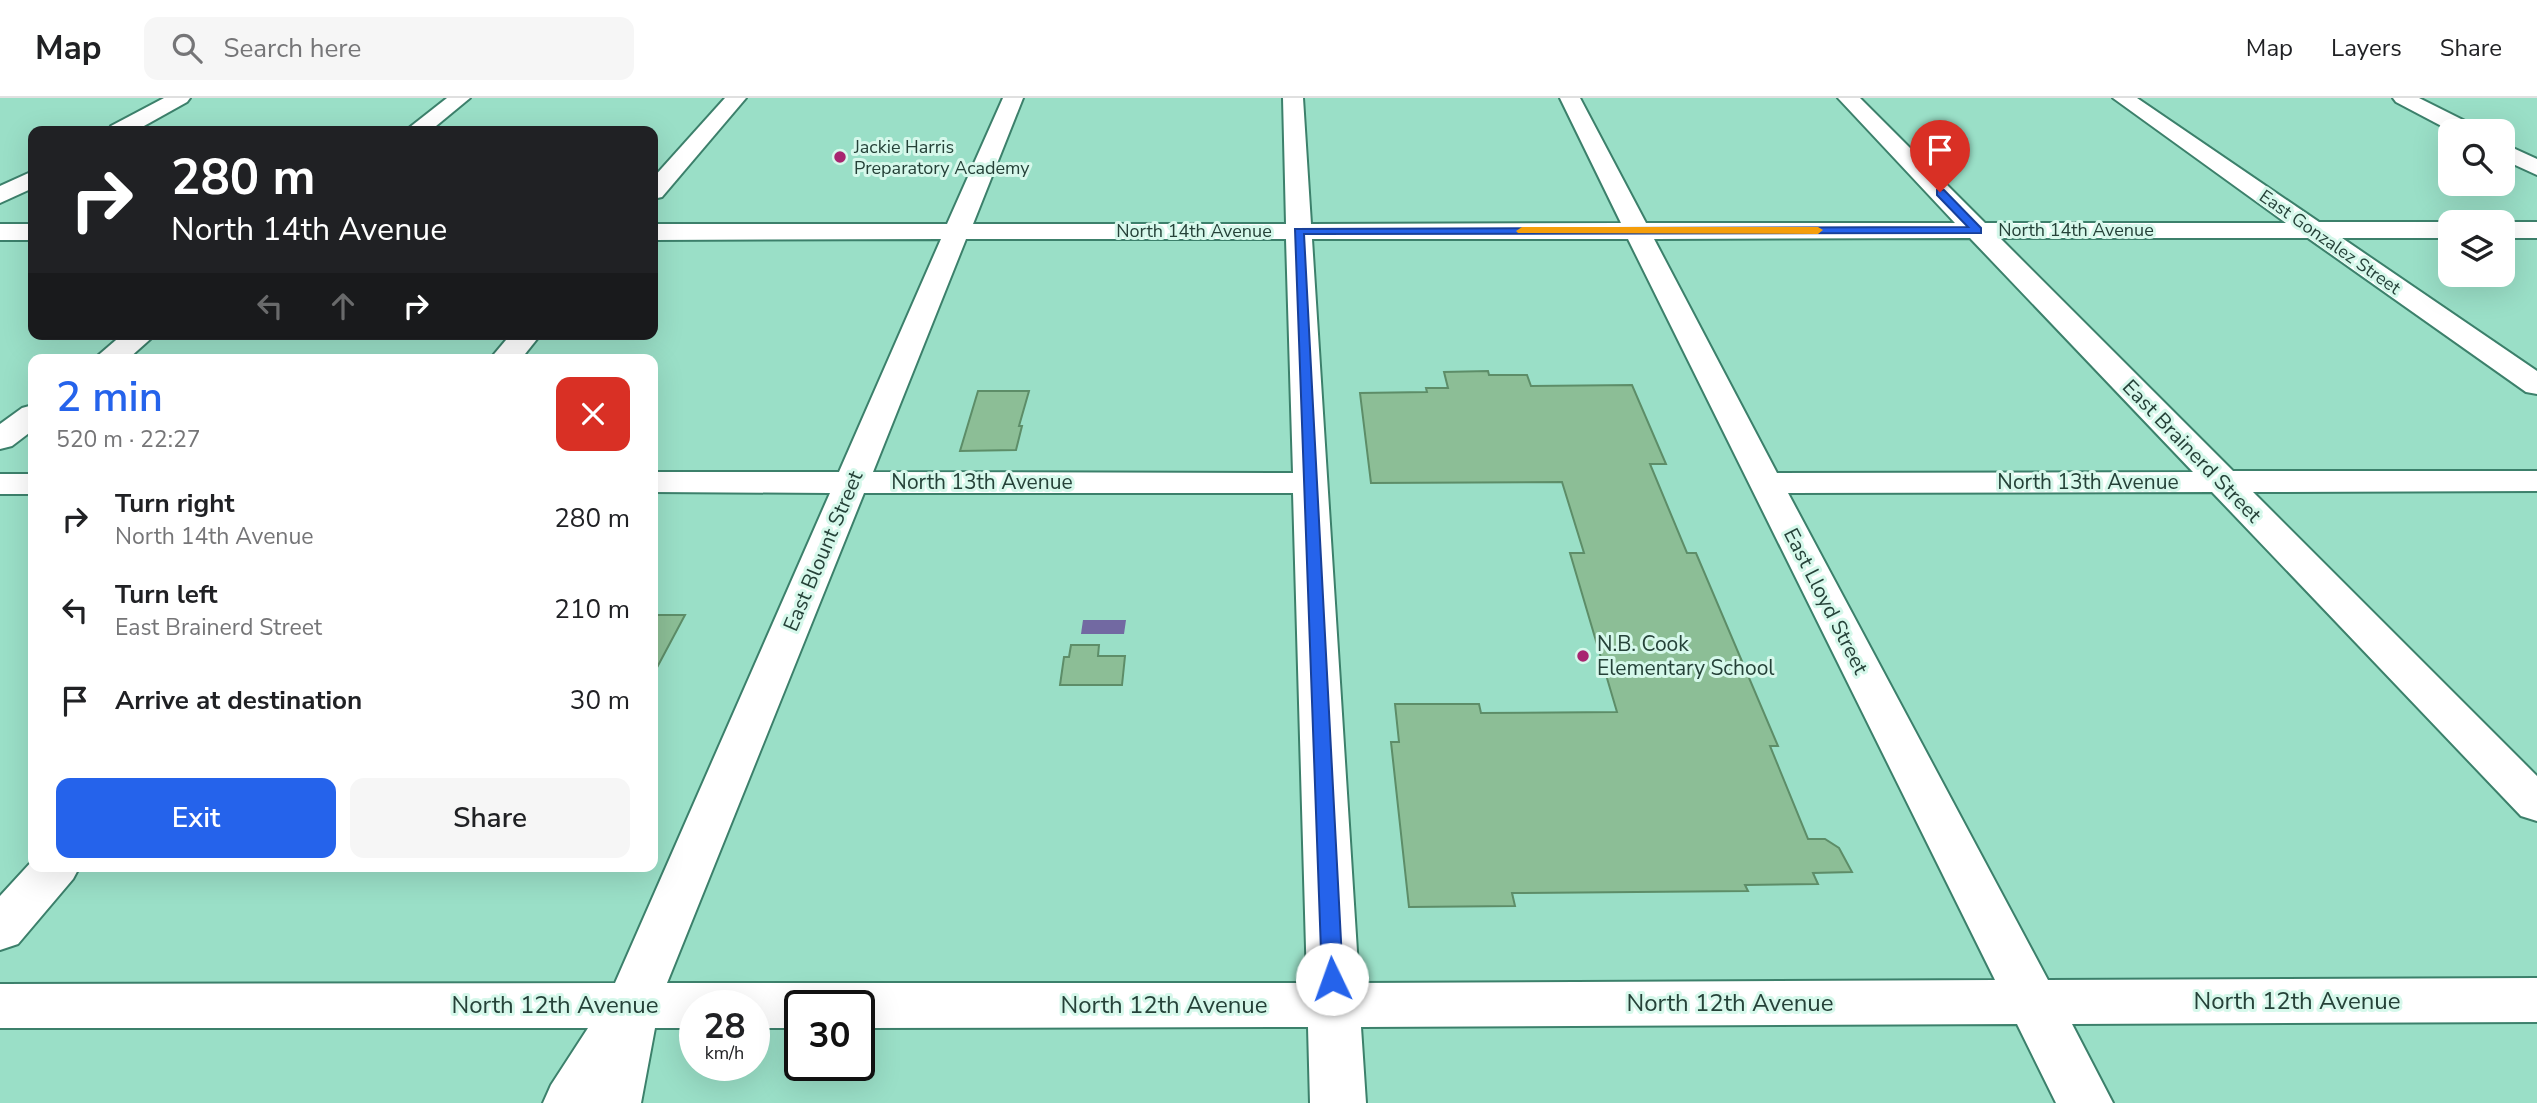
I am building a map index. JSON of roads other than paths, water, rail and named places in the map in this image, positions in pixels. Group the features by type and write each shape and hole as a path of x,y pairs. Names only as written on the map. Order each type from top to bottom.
{"street":[{"path":"128,126 180,98"},
{"path":"423,126 460,98"},
{"path":"658,186 736,98"},
{"name":"East Blount Street","path":"571,1103 632,1004 1013,98"},
{"path":"1293,98 1338,1103"},
{"name":"East Lloyd Street","path":"1570,98 2085,1103"},
{"name":"East Brainerd Street","path":"1848,98 2537,804"},
{"name":"East Gonzalez Street","path":"2123,98 2537,385"},
{"path":"2403,98 2444,119"},
{"path":"2515,157 2537,168"},
{"path":"0,196 28,181"},
{"name":"North 14th Avenue","path":"658,232 2438,230"},
{"path":"2515,230 2537,230"},
{"path":"0,232 28,232"},
{"path":"116,354 134,340"},
{"path":"509,354 522,340"},
{"path":"0,439 28,419"},
{"name":"North 13th Avenue","path":"1765,483 2537,481"},
{"name":"North 13th Avenue","path":"658,482 1311,483"},
{"path":"0,484 28,484"},
{"path":"0,930 51,872"},
{"name":"North 12th Avenue","path":"0,1006 1334,1005 2537,1000"},
{"name":"East Blount Street","path":"613,1103 632,1004"}],"place":[{"name":"Jackie Harris Preparatory Academy","path":"840,157"},
{"name":"N.B. Cook Elementary School","path":"1583,656"}]}
